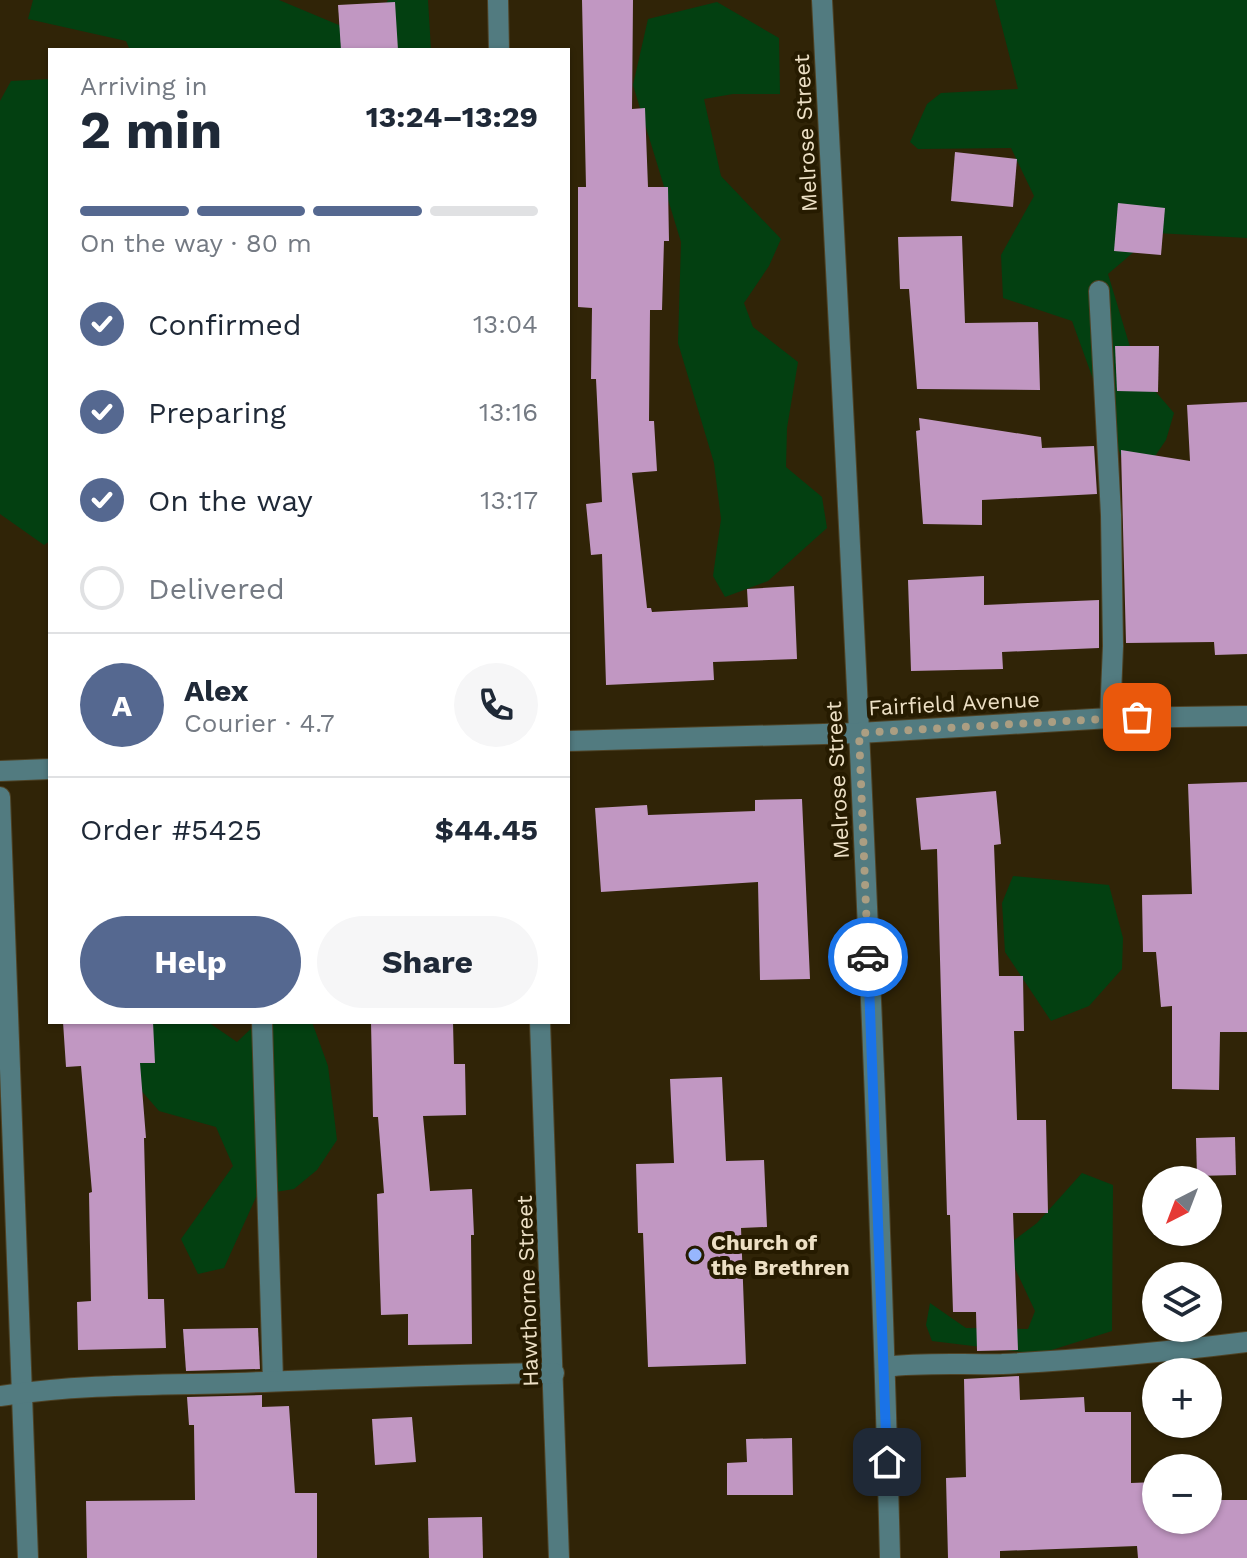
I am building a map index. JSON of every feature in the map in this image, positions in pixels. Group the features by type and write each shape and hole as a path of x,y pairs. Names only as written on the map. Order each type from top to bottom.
{"street":[{"path":"498,0 499,48"},
{"name":"Melrose Street","path":"822,0 859,733 890,1558"},
{"path":"1099,291 1111,515 1113,646 1110,718"},
{"name":"Fairfield Avenue","path":"570,741 859,733 1110,718 1247,716"},
{"path":"0,771 48,769"},
{"path":"0,797 28,1558"},
{"path":"262,1024 273,1381"},
{"name":"Hawthorne Street","path":"540,1024 559,1558"},
{"path":"885,1367 1031,1362 1156,1353 1247,1342"},
{"path":"0,1396 128,1383 554,1373"}],"green space":[{"path":"33,0 279,0 365,36 388,0 428,0 431,48 129,48 126,41 28,19"},
{"path":"995,0 1247,0 1247,238 1156,233 1108,274 1137,370 1174,413 1166,440 1151,462 1122,459 1072,321 1003,298 1001,255 1034,196 1011,148 918,149 910,142 927,104 941,93 1018,89"},
{"path":"717,2 779,38 780,94 733,94 704,99 721,176 781,239 769,266 744,303 753,327 798,362 787,428 786,467 822,497 827,528 768,581 725,597 713,576 721,519 714,463 678,343 681,242 633,85 648,19"},
{"path":"48,79 48,542 44,545 0,514 0,101 11,81"},
{"path":"1013,876 1109,885 1123,938 1122,969 1089,1006 1051,1021 1005,952 1002,903"},
{"path":"147,1024 211,1024 237,1042 256,1024 313,1024 328,1066 337,1140 317,1170 294,1189 257,1195 224,1268 198,1274 181,1239 233,1166 216,1127 159,1111 133,1081"},
{"path":"1082,1173 1113,1185 1112,1331 1039,1354 932,1341 926,1325 930,1303 966,1328 1028,1329 1035,1311 1005,1247 1037,1223"}],"building":[{"path":"582,0 633,0 632,109 645,108 648,187 668,187 669,241 664,241 662,310 650,310 649,421 654,421 657,471 632,473 647,608 651,608 652,612 748,607 747,589 794,586 797,659 713,662 714,680 606,685 602,554 591,555 586,504 602,502 596,379 591,379 592,308 578,307 578,187 586,187"},
{"path":"395,2 398,48 341,48 338,5"},
{"path":"955,152 1017,159 1013,207 951,201"},
{"path":"1118,203 1165,208 1161,255 1114,251"},
{"path":"962,236 965,323 1038,322 1040,390 917,389 909,289 900,289 898,237"},
{"path":"1115,346 1159,346 1158,392 1117,391"},
{"path":"1247,402 1247,654 1215,655 1214,642 1126,643 1121,450 1190,461 1187,405"},
{"path":"919,418 1041,437 1042,448 1094,446 1097,494 982,500 982,525 923,524 916,431 920,430"},
{"path":"984,576 984,605 1099,600 1099,648 1002,652 1003,669 911,671 908,580"},
{"path":"1247,782 1247,1032 1220,1032 1219,1090 1172,1089 1172,1006 1161,1007 1156,952 1143,952 1142,895 1192,894 1188,784"},
{"path":"996,791 1001,844 994,845 999,976 1023,976 1024,1031 1014,1031 1017,1120 1046,1120 1048,1213 1013,1213 1018,1350 977,1351 976,1312 953,1312 950,1215 947,1215 937,849 921,850 916,798"},
{"path":"802,799 810,979 760,980 758,882 601,892 595,808 647,805 648,815 755,811 755,800"},
{"path":"63,1024 153,1024 155,1063 140,1063 146,1138 148,1299 164,1299 166,1348 78,1350 77,1302 91,1301 89,1193 92,1192 81,1066 66,1067"},
{"path":"371,1024 453,1024 454,1064 465,1064 466,1115 423,1116 430,1191 472,1189 472,1344 408,1345 408,1314 381,1315 377,1194 384,1193 378,1117 373,1117"},
{"path":"722,1077 726,1161 764,1160 767,1227 741,1228 746,1364 648,1367 643,1233 638,1233 636,1164 674,1163 670,1079"},
{"path":"1235,1137 1236,1175 1222,1175 1222,1166 1197,1166 1196,1138"},
{"path":"258,1328 260,1369 186,1371 183,1329"},
{"path":"1019,1376 1020,1400 1084,1397 1085,1412 1131,1412 1131,1483 1142,1483 1142,1534 1222,1534 1222,1500 1247,1500 1247,1558 1138,1558 1137,1546 1000,1551 1000,1558 948,1558 946,1478 966,1477 964,1379"},
{"path":"262,1395 262,1407 289,1406 295,1493 317,1493 317,1558 87,1558 86,1501 195,1500 194,1425 189,1425 187,1397"},
{"path":"412,1417 416,1462 375,1465 372,1419"},
{"path":"792,1438 793,1495 727,1495 727,1463 747,1462 746,1439"},
{"path":"482,1517 483,1558 429,1558 428,1518"}],"way so far":[{"path":"868,957 859,733 1137,717"}],"place":[{"name":"Church of the Brethren","path":"695,1255"}],"route":[{"path":"868,957 887,1462"}]}
